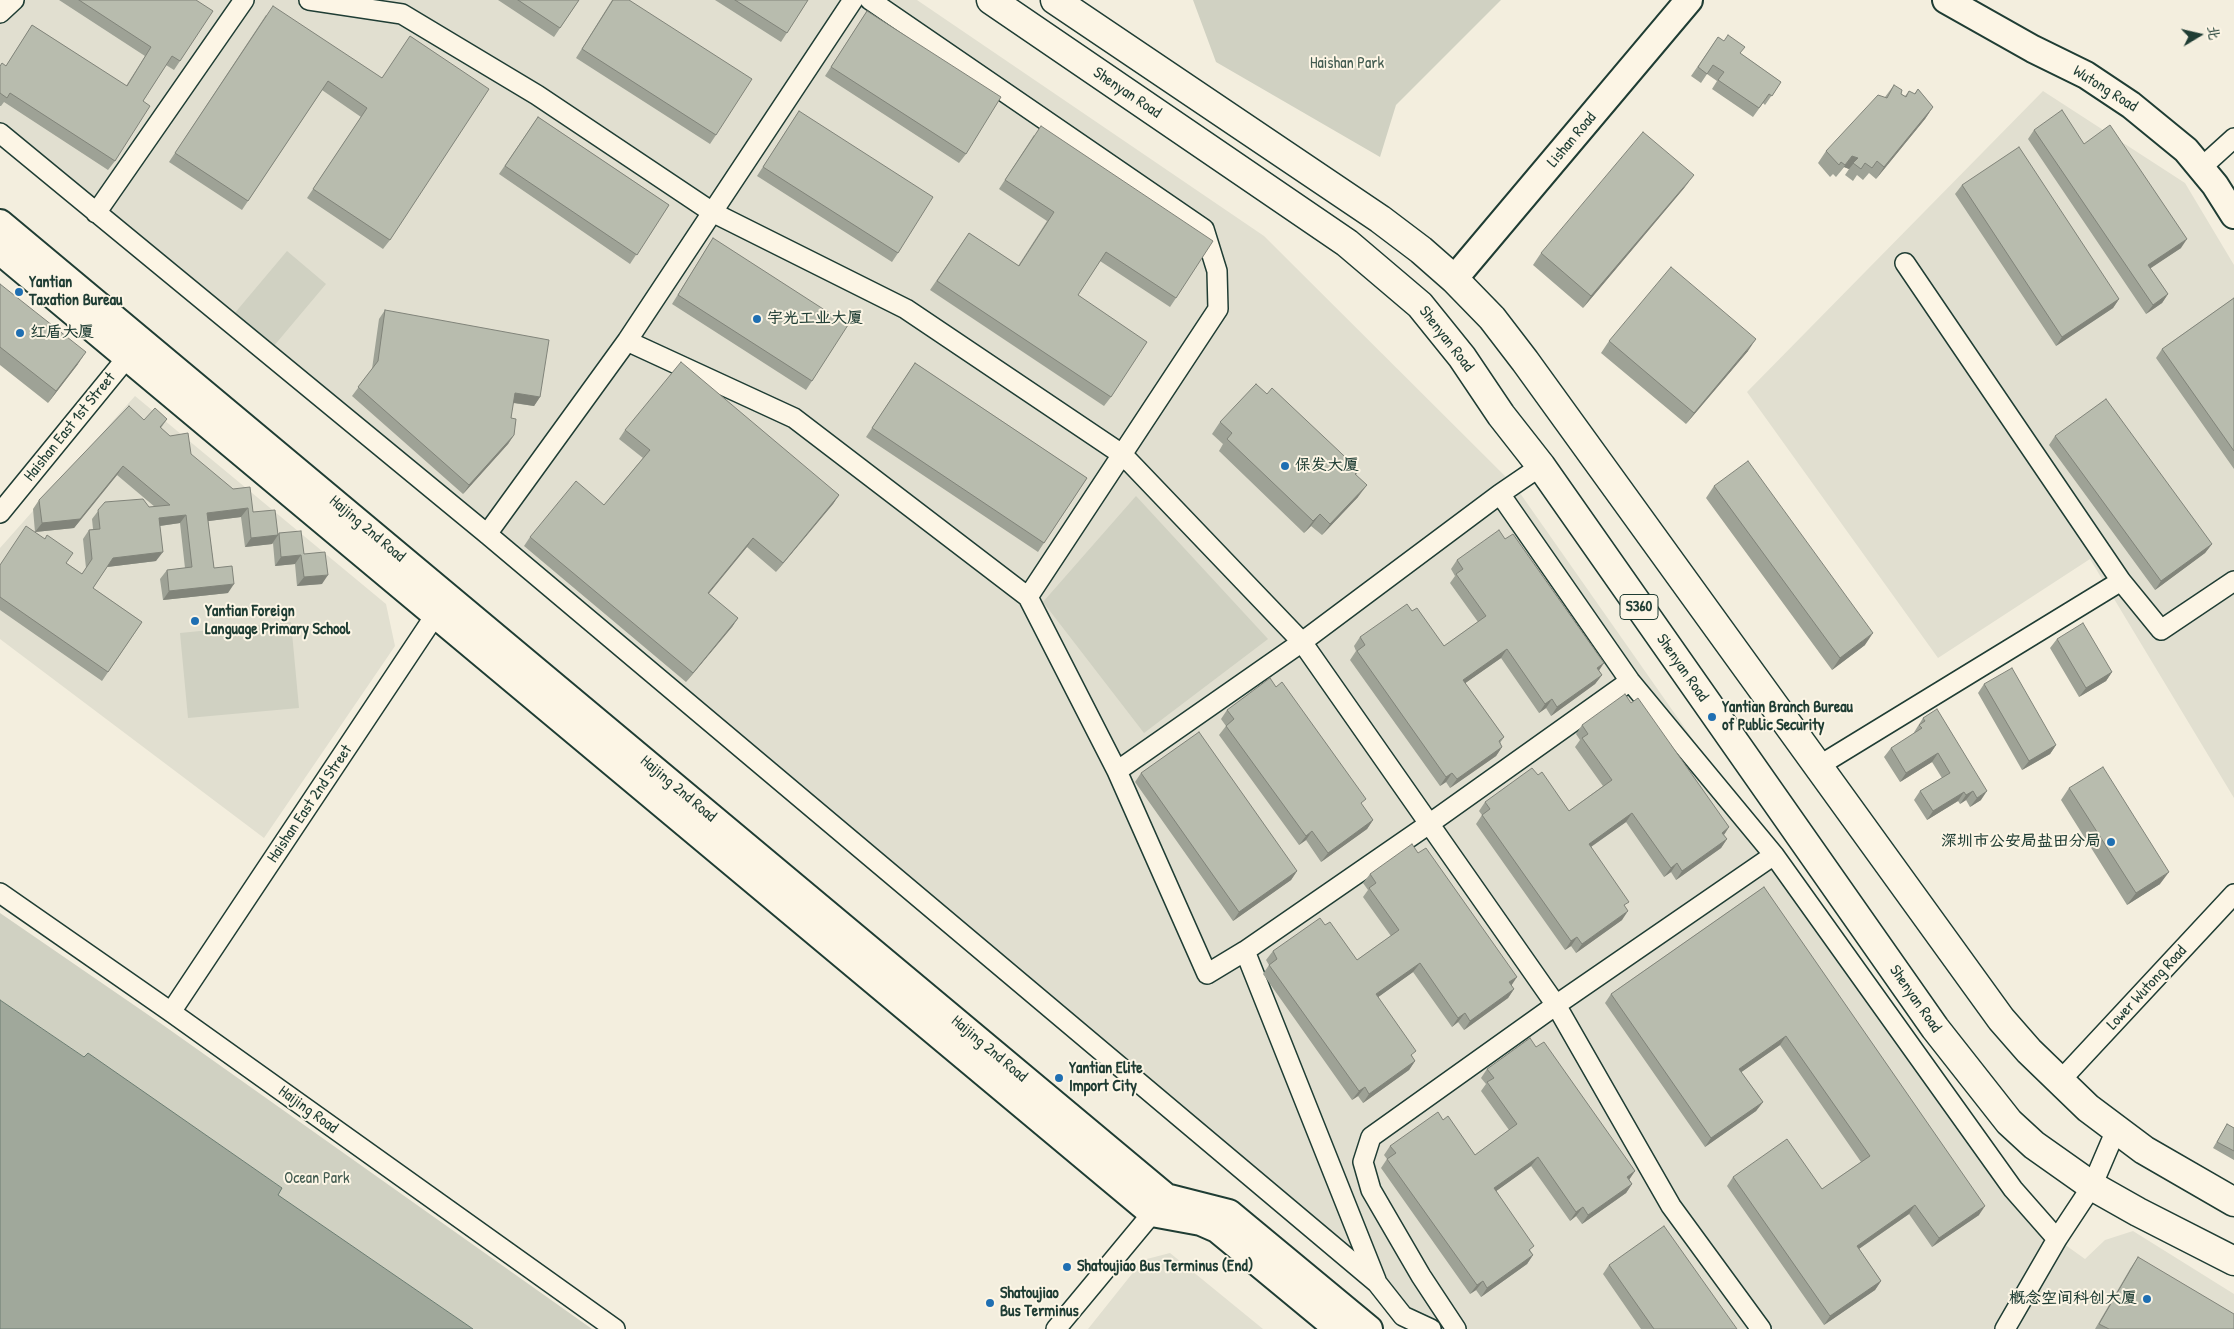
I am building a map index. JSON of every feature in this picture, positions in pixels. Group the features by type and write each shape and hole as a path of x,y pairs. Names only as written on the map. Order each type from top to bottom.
{"main road":[{"name":"Shenyan Road","path":"991,0 1347,243 1420,305 1462,356 1501,415 1541,466 1935,1028 2009,1122 2034,1145 2092,1186 2138,1212 2234,1261"},
{"path":"1055,0 1380,219 1421,250 1454,279 1492,318 1525,361 1995,1012 2059,1082 2088,1108 2168,1166 2234,1202"}],"street":[{"path":"0,13 14,0"},
{"path":"96,213 244,0"},
{"path":"309,0 402,14 537,95 712,212 906,309 1123,455 1302,642 1556,1005 1671,1206 1761,1329"},
{"path":"487,534 627,341 853,0"},
{"path":"870,0 1204,229 1217,272 1218,309 1028,597"},
{"name":"Lishan Road","path":"1454,279 1689,0"},
{"name":"Wutong Road","path":"1946,0 2109,89 2168,134 2202,167 2234,215"},
{"path":"0,133 487,534 1377,1283 1403,1316 1431,1329"},
{"path":"2202,167 2234,138"},
{"name":"Haijing 2nd Road","path":"0,222 134,348 1159,1205 1217,1229 1338,1329"},
{"name":"Haijing 2nd Road","path":"0,251 134,348"},
{"path":"1905,264 2121,581 2161,630 2234,581"},
{"path":"627,341 794,418 1028,597 1117,771 1207,974 1245,951 1429,824 1630,681"},
{"name":"Haishan East 1st Street","path":"0,513 134,348"},
{"path":"1117,771 1302,642 1500,494 1541,466"},
{"path":"1500,494 1630,681 1774,855 2013,1189 2057,1239"},
{"path":"1818,767 2121,581"},
{"name":"Haishan East 2nd Street","path":"171,1012 442,606"},
{"path":"1456,1329 1421,1276 1371,1190 1363,1162 1371,1137 1556,1005 1774,855"},
{"name":"Haijing Road","path":"0,893 171,1012 615,1329"},
{"name":"Lower Wutong Road","path":"2059,1082 2234,894"},
{"path":"1245,951 1377,1283"},
{"path":"2005,1329 2057,1239 2092,1186 2116,1130"},
{"path":"1056,1329 1159,1205"},
{"name":"Haijing 2nd Road","path":"1159,1205 1229,1213 1369,1329"}],"shaded area":[{"path":"8,0 917,0 1264,236 1515,486 1774,855 2057,1239 2085,1259 2105,1240 2133,1231 2234,1294 2234,1329 1431,1329 0,133 0,8"},
{"path":"2043,91 2185,183 2234,265 2234,798 2090,559 1938,658 1747,392"},
{"name":"Yantian Foreign Language Primary School","path":"135,396 386,604 395,646 264,838 0,639 0,548"},
{"path":"0,1000 84,1057 88,1053 282,1188 278,1195 473,1329 0,1329"},
{"path":"1170,1253 1263,1329 1088,1329 1143,1260"}],"green space":[{"name":"Haishan Park","path":"1193,0 1501,0 1396,105 1380,157 1216,62"},
{"path":"287,251 326,284 273,347 234,314"},
{"path":"1136,496 1268,639 1144,733 1043,602"},
{"path":"291,622 299,708 188,718 180,633"},
{"name":"Ocean Park","path":"0,913 163,1025 592,1329 473,1329 277,1195 282,1188 88,1054 84,1057 0,1000"}],"building":[{"path":"79,0 196,0 213,11 180,61 172,56 143,101 150,106 115,161 10,93 7,98 0,93 0,66 2,63 6,66 32,25 127,86 151,47"},
{"path":"518,0 579,0 560,28"},
{"path":"613,0 629,0 752,79 716,135 582,49"},
{"path":"735,0 808,0 787,33"},
{"path":"273,6 382,78 410,36 489,89 390,240 313,189 367,108 328,81 248,201 175,153"},
{"path":"867,11 1001,97 966,154 831,67"},
{"path":"1728,35 1745,47 1740,53 1781,82 1772,96 1769,94 1759,108 1718,80 1724,72 1713,65 1707,74 1698,67 1718,37 1724,41"},
{"path":"1894,85 1902,90 1901,94 1906,97 1909,91 1915,94 1918,89 1933,107 1884,167 1877,161 1872,168 1865,163 1861,169 1853,163 1858,158 1852,156 1845,165 1841,162 1839,165 1826,151 1878,95 1887,98"},
{"path":"2062,110 2084,144 2110,125 2187,239 2148,265 2168,294 2153,305 2034,130"},
{"path":"799,111 933,197 898,253 763,167"},
{"path":"538,117 669,205 637,255 505,166"},
{"path":"1041,126 1213,241 1176,298 1106,252 1078,295 1147,342 1111,397 937,281 969,233 1019,266 1054,212 1005,180"},
{"path":"1643,132 1694,175 1591,296 1541,253"},
{"path":"2019,147 2119,299 2062,337 1962,185"},
{"name":"宇光工业大厦","path":"713,238 848,325 812,381 678,295"},
{"path":"1671,267 1756,339 1694,413 1609,341"},
{"name":"红盾大厦","path":"0,284 86,352 56,391 0,347"},
{"path":"2234,298 2234,451 2162,349"},
{"path":"385,310 549,340 540,397 515,393 511,418 516,419 514,435 469,485 358,387 378,361"},
{"path":"681,362 839,495 783,563 753,538 708,593 738,618 693,673 530,537 576,481 604,505 650,450 625,430"},
{"path":"915,363 1087,478 1044,543 872,428"},
{"name":"保发大厦","path":"1256,384 1267,394 1272,388 1359,470 1355,474 1367,485 1330,524 1320,514 1313,521 1227,439 1232,433 1220,422"},
{"path":"2106,399 2212,544 2161,581 2055,436"},
{"path":"129,406 144,420 155,408 167,419 160,427 170,436 188,433 191,454 233,489 250,487 253,512 275,510 278,535 251,538 248,508 207,513 214,568 232,566 234,584 169,591 167,570 192,567 186,515 159,518 163,552 113,558 93,588 142,622 108,672 0,597 0,565 26,526 45,539 47,535 73,553 66,563 82,574 92,559 89,530 100,529 98,510 105,502 143,499 149,507 170,505 123,466 80,519 42,523 39,500"},
{"path":"1748,461 1873,633 1840,658 1714,486"},
{"path":"1499,530 1505,539 1513,534 1604,663 1597,668 1602,675 1557,707 1552,699 1545,704 1507,649 1463,680 1504,737 1499,741 1502,747 1457,779 1452,773 1446,777 1357,651 1365,645 1360,637 1407,604 1412,611 1417,608 1444,646 1486,616 1456,574 1463,569 1457,560"},
{"path":"301,531 304,554 325,552 328,575 304,577 301,555 281,557 279,533"},
{"path":"2083,623 2112,672 2086,688 2057,639"},
{"path":"2012,668 2056,745 2029,761 1984,684"},
{"path":"1270,678 1276,687 1282,682 1366,799 1361,803 1373,820 1328,853 1312,831 1306,836 1226,726 1234,719 1227,710"},
{"path":"1625,694 1631,703 1638,698 1729,827 1722,833 1727,839 1682,871 1677,863 1671,868 1632,813 1589,844 1629,902 1624,905 1628,911 1582,944 1577,937 1571,941 1482,815 1490,809 1485,802 1532,768 1538,775 1542,772 1569,811 1612,780 1582,738 1588,734 1582,725"},
{"path":"1937,709 1987,791 1977,798 1973,791 1966,795 1964,792 1933,811 1920,791 1950,773 1938,753 1906,773 1891,748 1922,728 1919,725 1925,721 1923,718"},
{"path":"1199,732 1297,871 1239,912 1141,773"},
{"name":"深圳市公安局盐田分局","path":"2103,767 2169,872 2136,893 2069,788"},
{"path":"1412,844 1418,853 1426,848 1517,977 1509,982 1514,989 1470,1021 1465,1013 1458,1018 1420,963 1376,994 1416,1051 1411,1055 1415,1061 1369,1094 1365,1087 1359,1091 1269,965 1277,959 1273,951 1320,918 1325,925 1330,922 1357,960 1399,930 1369,888 1376,883 1370,874"},
{"path":"1764,887 1985,1206 1939,1238 1915,1205 1857,1246 1881,1281 1830,1316 1733,1177 1787,1139 1822,1189 1870,1156 1786,1036 1739,1069 1763,1102 1711,1138 1611,994"},
{"path":"1530,1038 1536,1047 1544,1042 1635,1171 1627,1177 1632,1184 1588,1215 1583,1207 1576,1212 1538,1157 1494,1188 1534,1246 1529,1250 1533,1255 1487,1288 1483,1281 1477,1285 1387,1159 1396,1153 1390,1146 1438,1112 1443,1120 1448,1116 1475,1155 1517,1124 1487,1082 1494,1078 1487,1069"},
{"path":"2227,1124 2234,1128 2234,1151 2217,1142"},
{"path":"1664,1226 1737,1329 1654,1329 1609,1265"},
{"name":"概念空间科创大厦","path":"2138,1257 2234,1314 2234,1329 2109,1329 2099,1324"}],"place":[{"name":"Yantian Taxation Bureau","path":"19,292"},
{"name":"宇光工业大厦","path":"757,319"},
{"name":"红盾大厦","path":"20,333"},
{"name":"保发大厦","path":"1285,466"},
{"name":"Yantian Foreign Language Primary School","path":"195,621"},
{"name":"Yantian Branch Bureau of Public Security","path":"1712,717"},
{"name":"深圳市公安局盐田分局","path":"2111,842"},
{"name":"Yantian Elite Import City","path":"1059,1078"},
{"name":"Shatoujiao Bus Terminus (End)","path":"1067,1267"},
{"name":"概念空间科创大厦","path":"2147,1299"},
{"name":"Shatoujiao Bus Terminus","path":"990,1303"}]}
